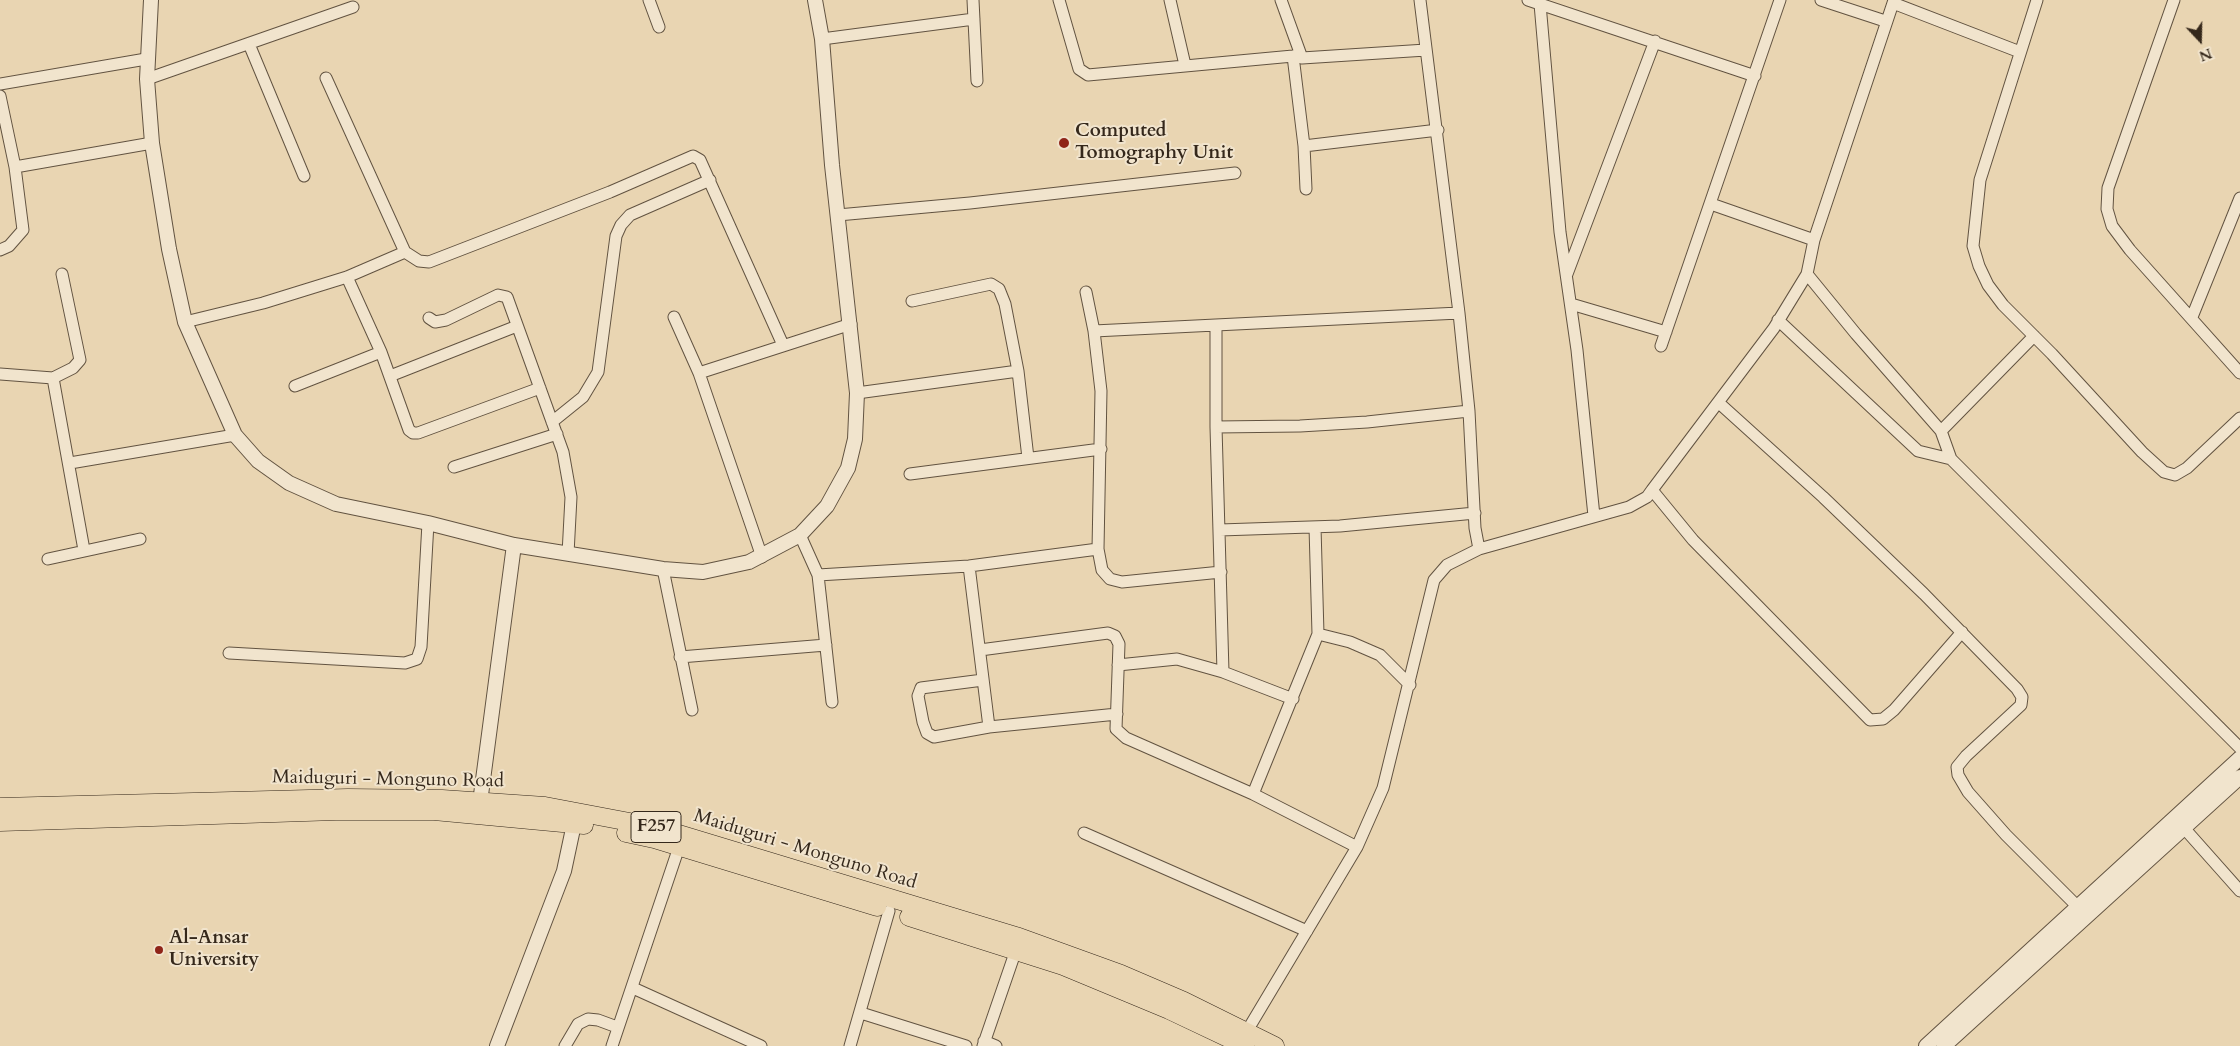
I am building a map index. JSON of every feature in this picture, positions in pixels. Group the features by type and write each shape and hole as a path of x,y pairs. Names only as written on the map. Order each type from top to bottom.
{"main road":[{"name":"Maiduguri - Monguno Road","path":"0,807 348,798 480,807 619,831 889,910 975,940 1016,950 1063,966 1246,1038 1275,1046"},
{"name":"Maiduguri - Monguno Road","path":"0,822 336,811 434,811 480,807 545,806 656,827 1016,936 1121,974 1246,1038"}],"street":[{"path":"151,0 146,59 152,143 169,249 185,322 234,435 258,461 289,483 336,504 428,523 514,545 663,569 703,572 749,562 762,557 800,535 827,506 848,468 855,439 857,393 851,324 838,215 822,39 815,0"},
{"path":"649,0 659,27"},
{"path":"973,0 977,80"},
{"path":"1059,0 1078,70 1088,75 1185,65 1426,50"},
{"path":"1170,0 1185,65"},
{"path":"1281,0 1298,57 1306,189"},
{"path":"1420,0 1438,130 1459,313 1469,411 1479,550"},
{"path":"1528,0 1755,76"},
{"path":"1661,346 1780,0"},
{"path":"1821,0 1886,21"},
{"path":"2037,0 1980,180 1973,246 1979,266 1988,285 2003,305 2142,452 2164,472 2175,475 2187,468 2240,418"},
{"path":"2174,0 2108,188 2107,209 2112,226 2130,250 2192,317 2240,374"},
{"path":"1246,1038 1307,930 1358,847 1383,788 1410,685 1434,580 1447,565 1479,550 1629,507 1652,490 1719,404 1778,320 1807,274 1814,240 1886,21 1894,2 2020,52"},
{"path":"1540,4 1560,232 1577,350 1594,516"},
{"path":"147,79 353,7"},
{"path":"822,39 974,19"},
{"path":"1566,276 1655,41"},
{"path":"249,44 304,176"},
{"path":"0,84 146,59"},
{"path":"326,78 405,252 419,260 429,262 610,192 693,156 700,160 783,345"},
{"path":"0,96 15,167 23,230 9,246 0,250"},
{"path":"1304,146 1438,130"},
{"path":"15,167 152,143"},
{"path":"838,215 970,203 1235,173"},
{"path":"552,422 583,398 598,372 616,236 621,225 630,216 710,180"},
{"path":"2192,317 2240,198"},
{"path":"1711,204 1814,240"},
{"path":"185,322 263,303 347,276 405,252"},
{"path":"0,374 53,378 73,368 80,360 62,274"},
{"path":"1807,274 1856,334 1941,431 1952,459 2240,748"},
{"path":"347,276 381,352 409,430 413,433 418,433 540,388"},
{"path":"912,301 991,284 999,289 1005,304 1018,371 1028,458"},
{"path":"1086,292 1094,331 1101,391 1098,549 1102,570 1110,578 1122,582 1220,572"},
{"path":"429,318 435,322 446,320 498,295 507,297 563,452 571,497 568,554"},
{"path":"1570,304 1666,332"},
{"path":"1094,331 1459,313"},
{"path":"674,317 699,373 762,557"},
{"path":"1778,320 1918,451 1952,459"},
{"path":"699,373 851,324"},
{"path":"1216,325 1216,427 1223,672"},
{"path":"390,376 518,326"},
{"path":"1941,431 2034,336"},
{"path":"294,386 381,352"},
{"path":"857,393 1018,371"},
{"path":"53,378 84,550"},
{"path":"1719,404 1823,497 1962,632 2022,697 2020,705 1957,767 1958,775 1968,792 2000,828 2078,908"},
{"path":"1216,427 1348,423 1469,411"},
{"path":"454,467 557,434"},
{"path":"70,464 234,435"},
{"path":"910,474 1101,448"},
{"path":"1652,490 1693,540 1870,720 1883,720 1894,710 1962,632"},
{"path":"1220,530 1315,528 1475,513"},
{"path":"229,653 405,663 417,659 421,647 428,523"},
{"path":"1253,794 1318,634 1315,528"},
{"path":"800,535 818,574 832,702"},
{"path":"48,559 140,539"},
{"path":"480,807 514,545"},
{"path":"818,574 969,566 1098,549"},
{"path":"969,566 989,727"},
{"path":"663,569 692,710"},
{"path":"980,650 1108,633 1115,636 1119,644 1116,730 1126,738 1253,794 1358,847"},
{"path":"1318,634 1350,642 1380,655 1410,685"},
{"path":"680,657 826,645"},
{"path":"1118,665 1177,659 1223,672 1292,699"},
{"path":"983,680 922,688 918,696 927,733 934,737 989,727 1117,714"},
{"path":"1926,1046 2240,758"},
{"path":"1944,1046 2240,777"},
{"path":"497,1046 564,871 574,824"},
{"path":"2184,828 2240,891"},
{"path":"1084,833 1307,930"},
{"path":"612,1046 679,847"},
{"path":"850,1046 889,910"},
{"path":"996,1046 983,1044 1016,950"},
{"path":"633,988 761,1046"},
{"path":"861,1013 966,1046"},
{"path":"565,1046 578,1024 588,1019 598,1020 617,1027"}],"place":[{"name":"Computed Tomography Unit","path":"1064,143"},
{"name":"Al-Ansar University","path":"159,950"}]}
